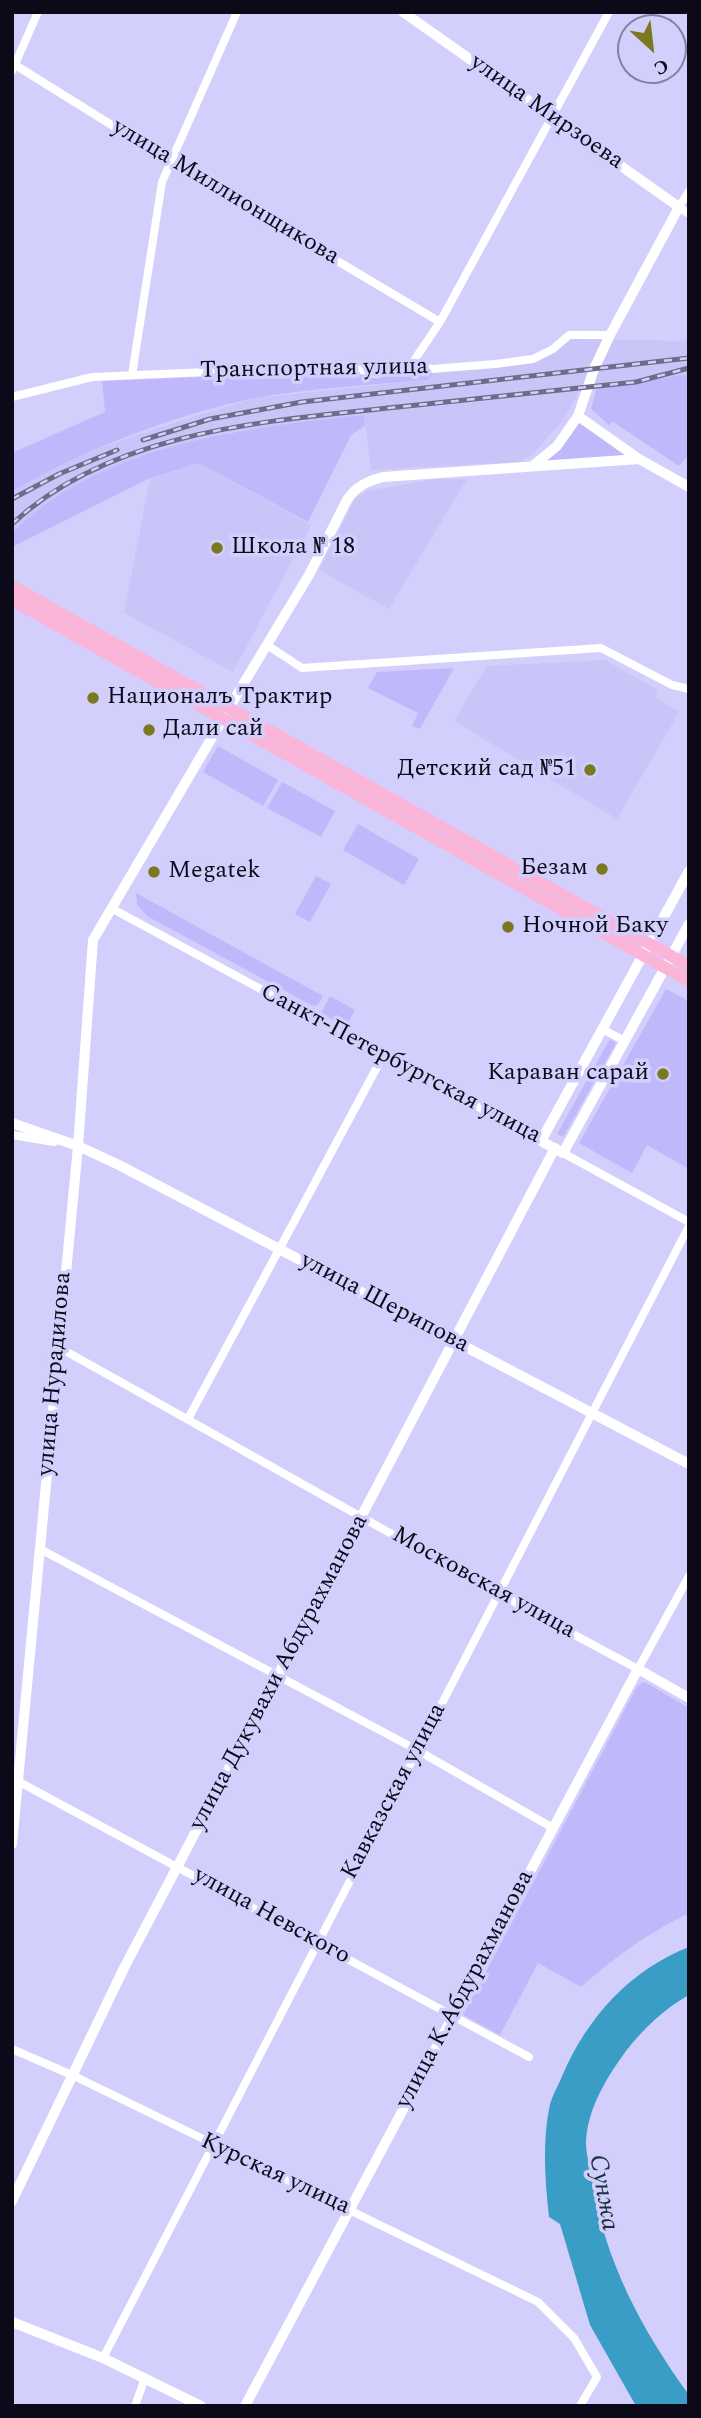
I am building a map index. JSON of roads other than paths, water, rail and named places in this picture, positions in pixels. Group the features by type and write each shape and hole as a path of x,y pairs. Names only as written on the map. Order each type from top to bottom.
{"main road":[{"path":"12,586 227,712 668,961 689,981"},
{"path":"12,600 227,712"},
{"path":"668,961 689,966"},
{"name":"улица Шерипова","path":"12,1123 78,1146 689,1464"}],"street":[{"path":"13,66 38,12"},
{"path":"132,375 162,182 237,12"},
{"name":"улица Мирзоева","path":"403,12 689,214"},
{"path":"411,365 440,322 609,12"},
{"name":"улица Миллионщикова","path":"13,66 440,322"},
{"path":"534,465 557,446 578,416 594,369 610,335 689,191"},
{"name":"Транспортная улица","path":"12,397 92,377 345,366 376,374 411,365 432,369 533,359 553,349 569,335 610,335"},
{"path":"578,416 639,459 689,487"},
{"name":"улица Нурадилова","path":"12,1843 15,1779 78,1146 93,940 267,645 353,491 368,481 383,477 639,459"},
{"path":"267,645 302,668 601,648 672,685 689,689"},
{"path":"541,1141 689,871"},
{"name":"Санкт-Петербургская улица","path":"111,908 689,1224"},
{"name":"улица Дукувахи Абдурахманова","path":"12,2201 177,1865 454,1341 689,924"},
{"path":"602,1029 623,1040"},
{"path":"188,1419 383,1056"},
{"name":"улица Шерипова","path":"12,1135 78,1146"},
{"name":"Кавказская улица","path":"103,2358 316,1942 594,1413 689,1224"},
{"name":"Московская улица","path":"58,1347 363,1516 498,1595 689,1698"},
{"path":"40,1549 417,1750 554,1828"},
{"name":"улица К.Абдурахманова","path":"245,2406 347,2209 689,1576"},
{"name":"улица Невского","path":"15,1779 529,2057"},
{"name":"Курская улица","path":"12,2049 74,2076 538,2302 574,2338 597,2377 580,2406"},
{"path":"12,2322 103,2358 201,2406"},
{"path":"135,2406 145,2378"}],"water":[{"path":"689,1947 689,1995 654,2020 626,2051 599,2094 587,2130 587,2152 598,2209 616,2266 641,2319 689,2395 689,2406 636,2406 590,2325 560,2224 549,2217 545,2160 547,2118 553,2096 573,2053 598,2015 630,1982 668,1957"}],"railway":[{"path":"143,440 210,419 302,402 689,358"},
{"path":"12,524 52,493 97,468 144,449 194,436 297,418 636,382 689,368"},
{"path":"12,499 59,474 117,450"}],"place":[{"name":"Школа № 18","path":"217,548"},
{"name":"Националъ Трактир","path":"93,698"},
{"name":"Дали сай","path":"149,730"},
{"name":"Детский сад №51","path":"590,770"},
{"name":"Безам","path":"602,869"},
{"name":"Megatek","path":"154,872"},
{"name":"Ночной Баку","path":"508,927"},
{"name":"Караван сарай","path":"663,1074"}],"water label":[{"name":"Сунжа","path":"602,2193"}]}
